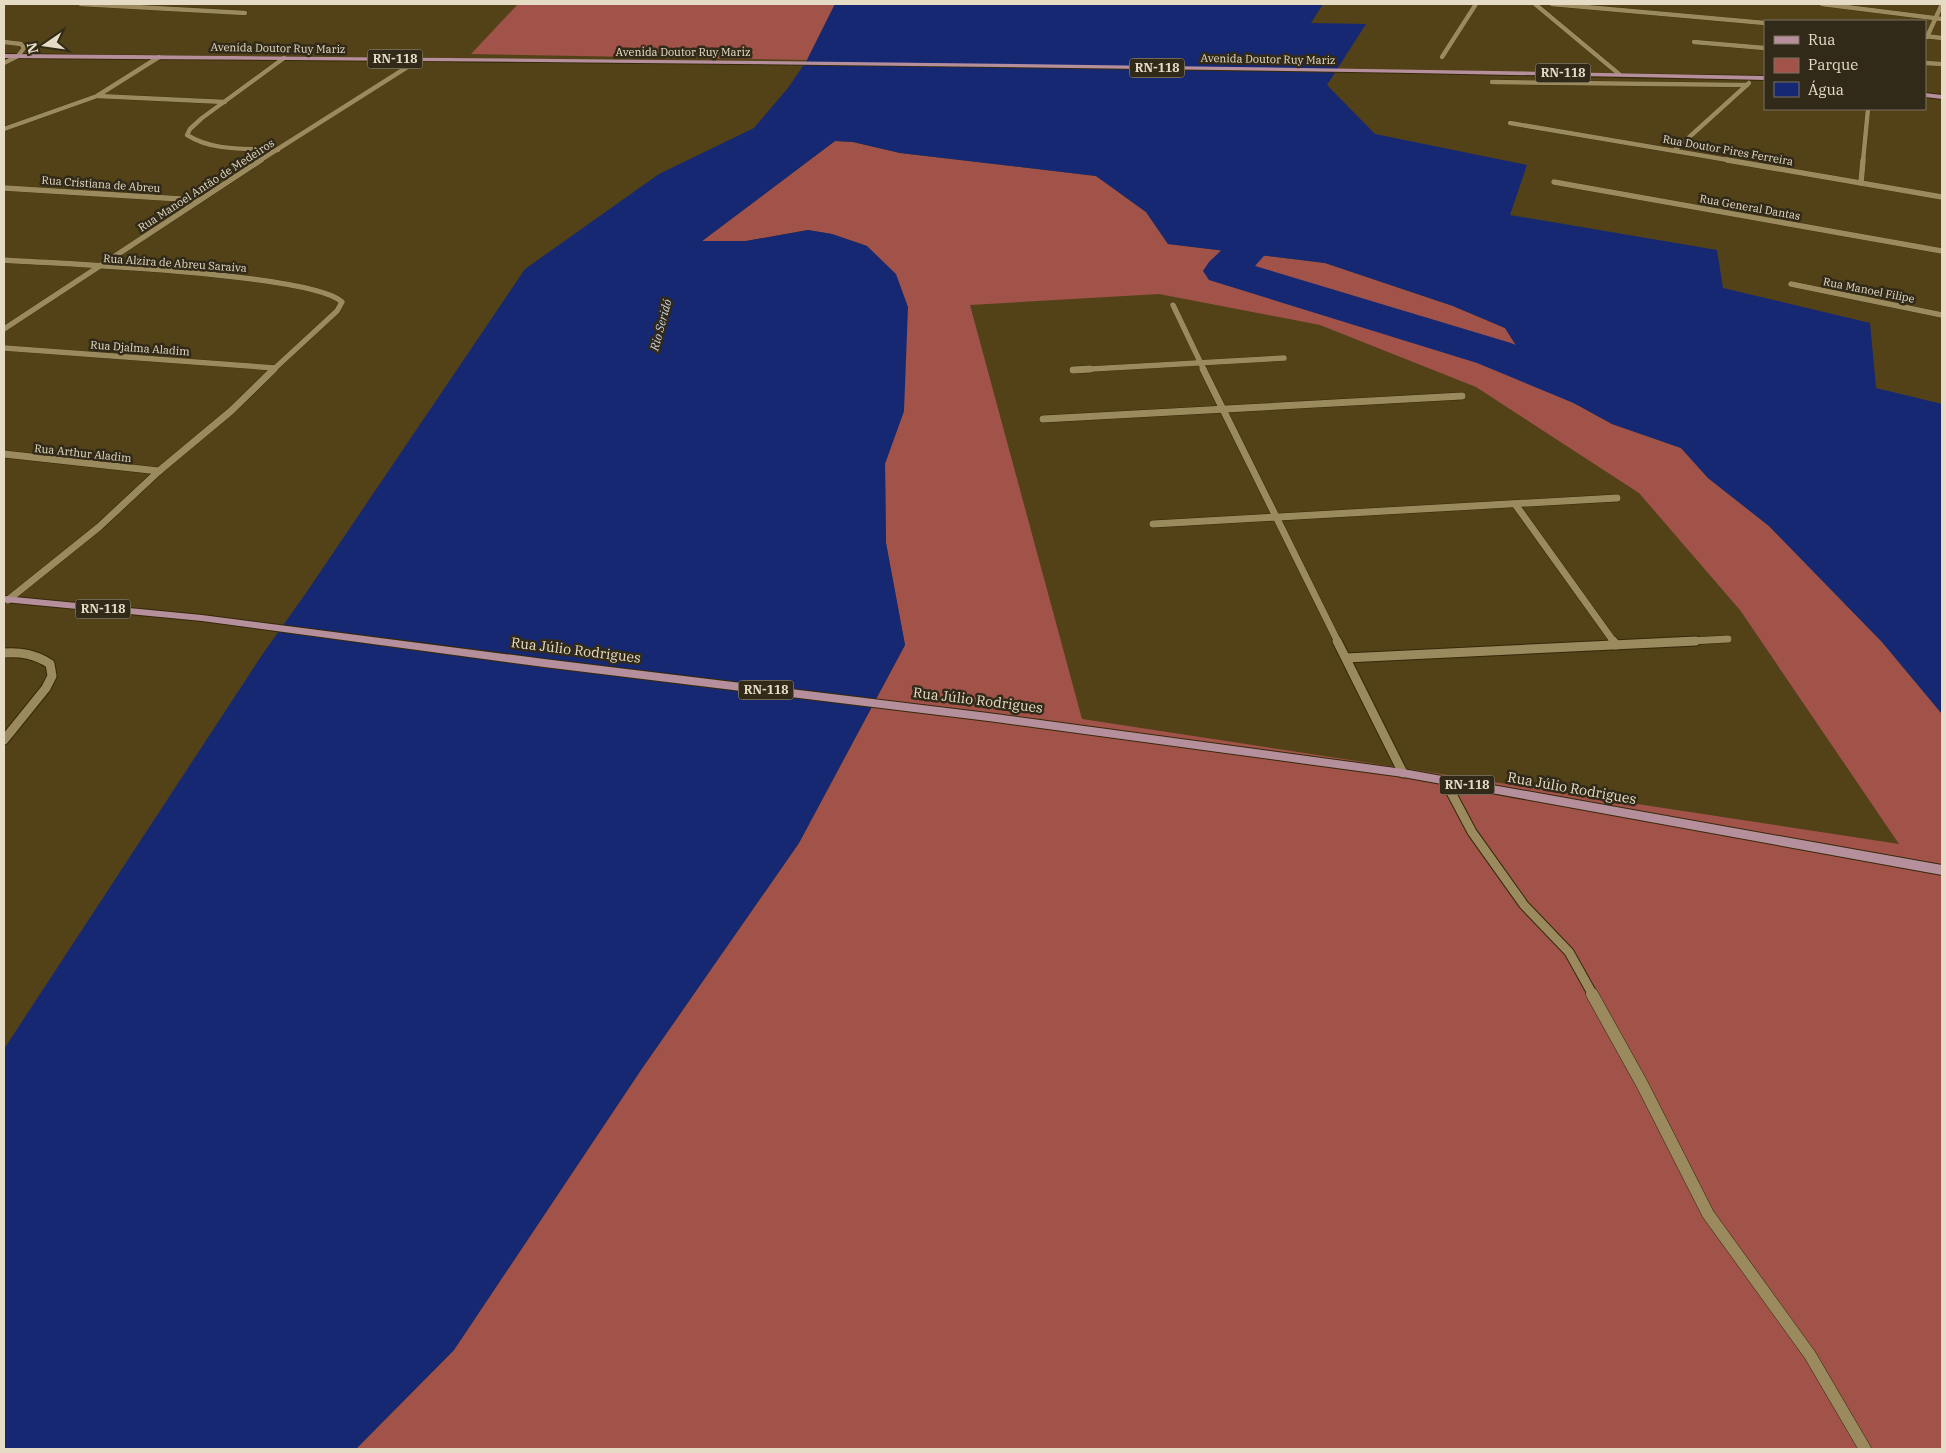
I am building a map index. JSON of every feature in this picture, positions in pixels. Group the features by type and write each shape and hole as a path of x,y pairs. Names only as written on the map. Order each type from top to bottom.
{"main road":[{"name":"Avenida Doutor Ruy Mariz","path":"4,56 786,62 1618,74"},
{"name":"RN-118","path":"1618,74 1764,78"},
{"path":"1926,95 1942,97"},
{"name":"Rua Júlio Rodrigues","path":"6,599 202,618 554,664 988,717 1403,773 1942,870"}],"street":[{"path":"82,4 245,13"},
{"path":"1442,58 1476,4"},
{"path":"1535,4 1618,74"},
{"path":"1552,4 1764,23"},
{"path":"1822,4 1942,19"},
{"path":"1942,4 1926,36 1942,38"},
{"path":"4,42 21,44 24,48 18,56 4,63"},
{"path":"1694,42 1764,48"},
{"path":"4,129 97,96 159,57"},
{"path":"278,150 208,144 193,140 187,135 190,128 284,58"},
{"name":"Rua Manoel Antão de Medeiros","path":"4,329 198,200 420,59"},
{"path":"1926,63 1942,64"},
{"path":"1675,150 1755,77"},
{"path":"1492,82 1747,86"},
{"path":"97,96 225,102"},
{"path":"1861,183 1868,110"},
{"name":"Rua Doutor Pires Ferreira","path":"1510,123 1942,197"},
{"name":"Rua General Dantas","path":"1554,182 1942,251"},
{"name":"Rua Cristiana de Abreu","path":"4,188 198,200"},
{"name":"Rua Alzira de Abreu Saraiva","path":"4,260 230,276 308,288 336,296 342,302 337,311 275,368"},
{"name":"Rua Manoel Filipe","path":"1792,284 1942,315"},
{"path":"1174,305 1200,363 1403,773"},
{"name":"Rua Djalma Aladim","path":"4,348 275,368"},
{"path":"1073,370 1284,358"},
{"path":"6,599 99,527 159,471 231,411 275,368"},
{"path":"1043,419 1462,396"},
{"name":"Rua Arthur Aladim","path":"4,454 159,471"},
{"path":"1153,524 1618,498"},
{"path":"1516,504 1616,645"},
{"path":"1346,658 1728,639"},
{"path":"4,653 19,652 38,655 50,664 52,676 46,688 4,740"},
{"path":"1445,781 1472,832 1524,905 1569,952 1642,1084 1708,1214 1810,1355 1865,1449"}],"green space":[{"path":"518,4 835,4 807,60 471,54"},
{"path":"835,141 853,142 900,153 1096,176 1146,212 1168,244 1325,263 1453,306 1505,328 1541,385 1612,424 1681,448 1708,478 1769,526 1882,642 1942,714 1942,1449 356,1449 454,1350 641,1070 799,843 905,645 886,543 885,463 904,411 867,246 832,234 808,230 746,241 701,242","holes":["1159,294 1320,325 1476,387 1639,493 1740,610 1899,844 1082,719 970,305"]}],"water":[{"name":"Rio Seridó","path":"835,4 1323,4 1311,23 1366,24 1327,85 1375,134 1527,165 1510,215 1717,250 1723,288 1870,323 1876,388 1942,404 1942,714 1882,642 1769,526 1708,478 1681,448 1612,424 1541,385 1505,328 1453,306 1325,263 1168,244 1146,212 1096,176 900,153 853,142 835,141 702,241 746,241 808,230 832,234 867,246 896,274 908,307 904,411 885,464 886,543 905,645 799,843 641,1070 454,1350 356,1449 4,1449 4,1049 262,655 525,269 659,174 754,128 788,88 807,60"}],"waterway":[{"path":"1193,204 1197,212 1257,240 1225,271 1494,353 1618,403"}]}
